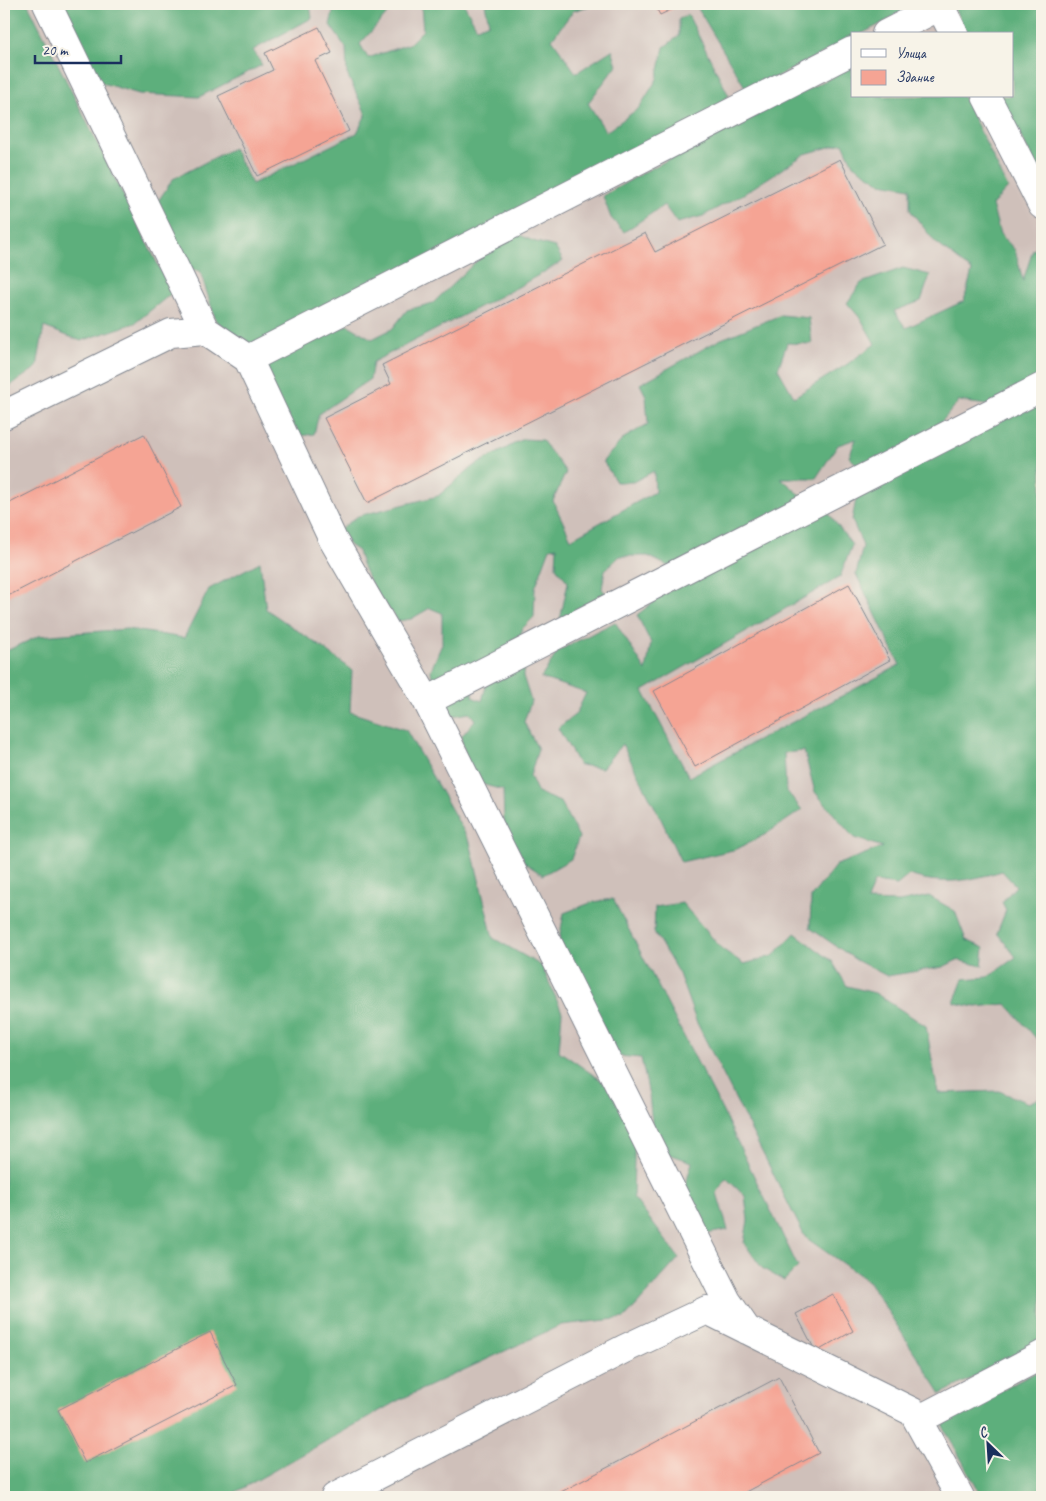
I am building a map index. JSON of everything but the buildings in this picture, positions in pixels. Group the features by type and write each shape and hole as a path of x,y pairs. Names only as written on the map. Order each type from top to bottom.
{"lane":[{"path":"47,4 205,330 248,358 333,540 427,701 727,1301 747,1330"},
{"path":"890,32 939,5 953,32"},
{"path":"248,358 851,52"},
{"path":"987,98 1042,205"},
{"path":"4,415 171,333 205,330"},
{"path":"427,701 1042,388"},
{"path":"335,1497 624,1349 707,1310 913,1412 960,1497"},
{"path":"918,1420 1042,1355"}],"shaded area":[{"path":"4,4 1042,4 1042,1497 4,1497"}],"green space":[{"path":"4,4 28,4 172,293 135,323 81,341 44,327 37,367 4,390"},
{"path":"59,4 310,4 312,18 253,50 262,65 199,97 139,94 102,83 80,49"},
{"path":"335,4 396,4 360,44 368,58 409,44 423,30 421,6 431,4 464,4 477,28 489,23 485,4 595,4 573,11 552,39 576,73 612,50 617,65 588,103 606,132 639,108 657,79 664,47 679,36 679,19 688,15 729,96 688,126 253,346 216,321 200,271 186,270 156,204 173,179 233,148 252,184 357,133 366,114 347,74 346,48 330,25"},
{"path":"703,4 908,4 910,9 865,32 851,32 851,39 748,92 697,7"},
{"path":"952,4 1042,4 1042,178 1001,98 1014,98 1014,32 966,32"},
{"path":"851,68 851,98 964,98 1008,188 992,205 1000,234 1015,250 1023,281 1033,250 1042,245 1042,379 986,405 959,401 933,432 862,469 849,457 856,439 838,445 816,478 781,478 804,498 670,567 648,556 620,556 605,570 602,589 611,599 559,625 568,582 556,567 557,547 550,548 535,588 534,617 522,629 520,645 433,690 431,670 442,644 442,613 430,608 411,619 398,621 369,579 358,551 349,545 339,530 358,516 438,496 472,467 523,439 542,440 566,472 553,501 571,539 655,492 654,471 633,482 616,482 603,461 624,438 648,424 646,396 640,384 719,340 781,315 809,318 812,344 787,343 778,369 794,397 846,365 875,344 861,319 847,303 861,283 903,268 930,275 921,301 894,311 906,328 964,301 972,271 935,242 910,210 910,188 881,183 853,165 843,143 805,154 745,193 703,216 677,223 664,205 624,232 611,218 603,196 648,170"},
{"path":"513,232 533,241 555,247 563,261 518,287 373,362 370,379 319,414 314,434 293,437 265,376 270,362 304,343 348,325 372,339 392,329 407,310 433,303 492,246"},
{"path":"1042,399 1042,1039 1036,1038 1006,1004 976,1007 954,1003 963,979 988,977 1016,957 997,933 1006,910 1002,902 1016,886 1002,871 956,881 933,880 909,875 897,885 874,882 867,901 899,902 929,896 955,911 966,940 984,948 982,966 957,960 943,967 887,976 856,960 810,928 811,897 836,865 883,847 854,838 815,792 804,751 784,753 786,790 802,810 766,834 737,849 681,862 622,744 602,768 579,765 558,728 576,714 586,693 541,678 558,651 615,622 646,671 651,643 637,615 665,593 827,511 852,545 840,577 643,691 689,777 900,665 856,574 863,546 852,520 856,499"},
{"path":"260,562 266,609 352,670 350,712 406,730 470,842 493,938 542,966 562,1012 559,1051 605,1083 635,1127 633,1197 679,1258 625,1318 561,1325 399,1400 227,1497 4,1497 4,652 39,636 127,629 184,638 209,589"},
{"path":"524,661 523,676 531,701 524,722 538,749 530,776 538,793 560,802 579,837 571,859 543,875 525,863 504,822 503,790 481,784 467,764 461,737 475,720 470,713 446,717 444,701 474,686 472,697 482,701 488,678"},
{"path":"613,899 722,1110 798,1267 784,1281 762,1268 744,1243 748,1220 745,1196 726,1178 717,1193 728,1230 706,1234 683,1195 692,1162 669,1154 653,1132 649,1095 641,1058 618,1056 559,940 564,913 593,902"},
{"path":"682,903 722,949 744,964 773,956 795,933 832,961 847,986 875,993 926,1026 938,1093 999,1091 1028,1103 1042,1097 1042,1342 941,1394 869,1282 805,1237 696,1021 679,974 654,932 655,907"},
{"path":"1042,1369 1042,1497 982,1497 943,1426 952,1416"}]}
